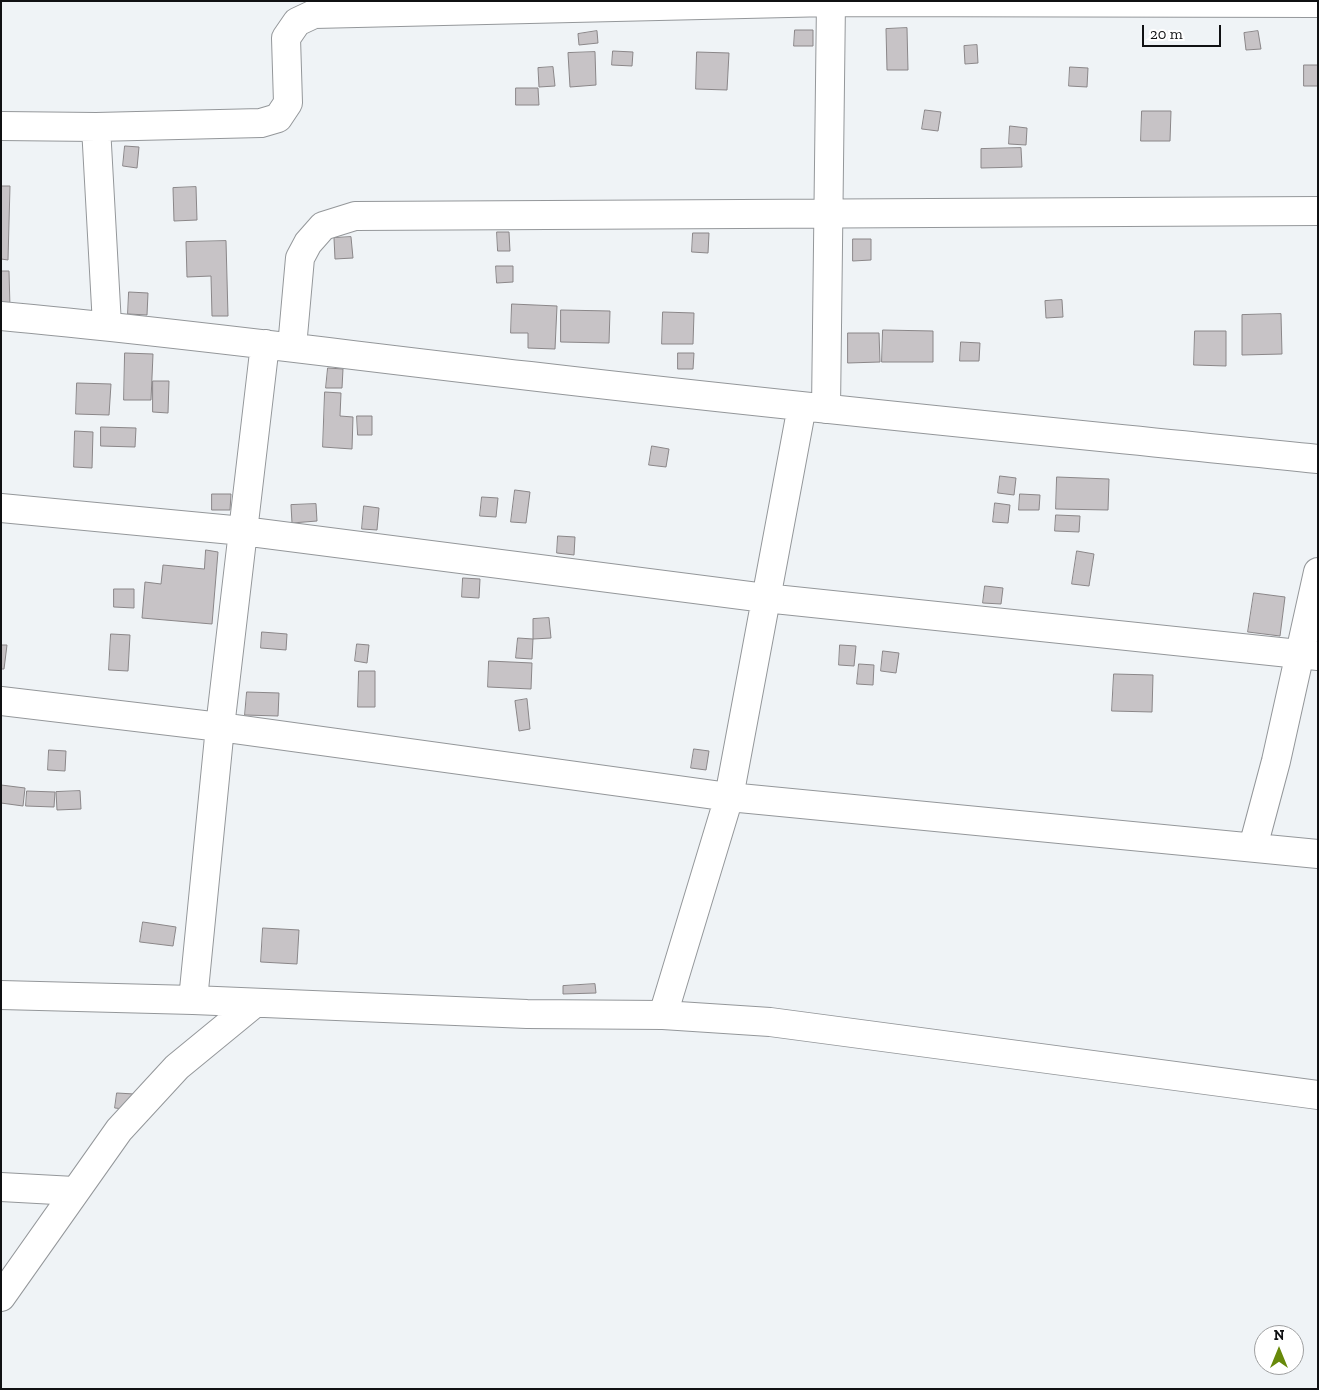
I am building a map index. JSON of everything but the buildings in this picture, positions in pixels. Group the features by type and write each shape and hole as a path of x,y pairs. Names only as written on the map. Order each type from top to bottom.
{"street":[{"path":"663,1015 728,796 765,598 814,407 829,213 831,1"},
{"path":"1,126 96,127 262,123 278,118 288,103 286,38 296,22 314,14 831,1 1318,2"},
{"path":"96,127 107,325"},
{"path":"292,347 300,258 308,243 323,226 355,216 1318,211"},
{"path":"1,316 107,325 530,376 1318,460"},
{"path":"193,1000 220,727 265,344"},
{"path":"1,508 243,531 765,598 1309,655"},
{"path":"1253,847 1276,761 1309,655 1318,572"},
{"path":"1,702 220,727 728,796 1318,854"},
{"path":"1,995 193,1000 527,1014 663,1015 770,1022 1318,1095"},
{"path":"1,1297 74,1191 119,1130 177,1066 255,1003"},
{"path":"1,1187 74,1191"}]}
